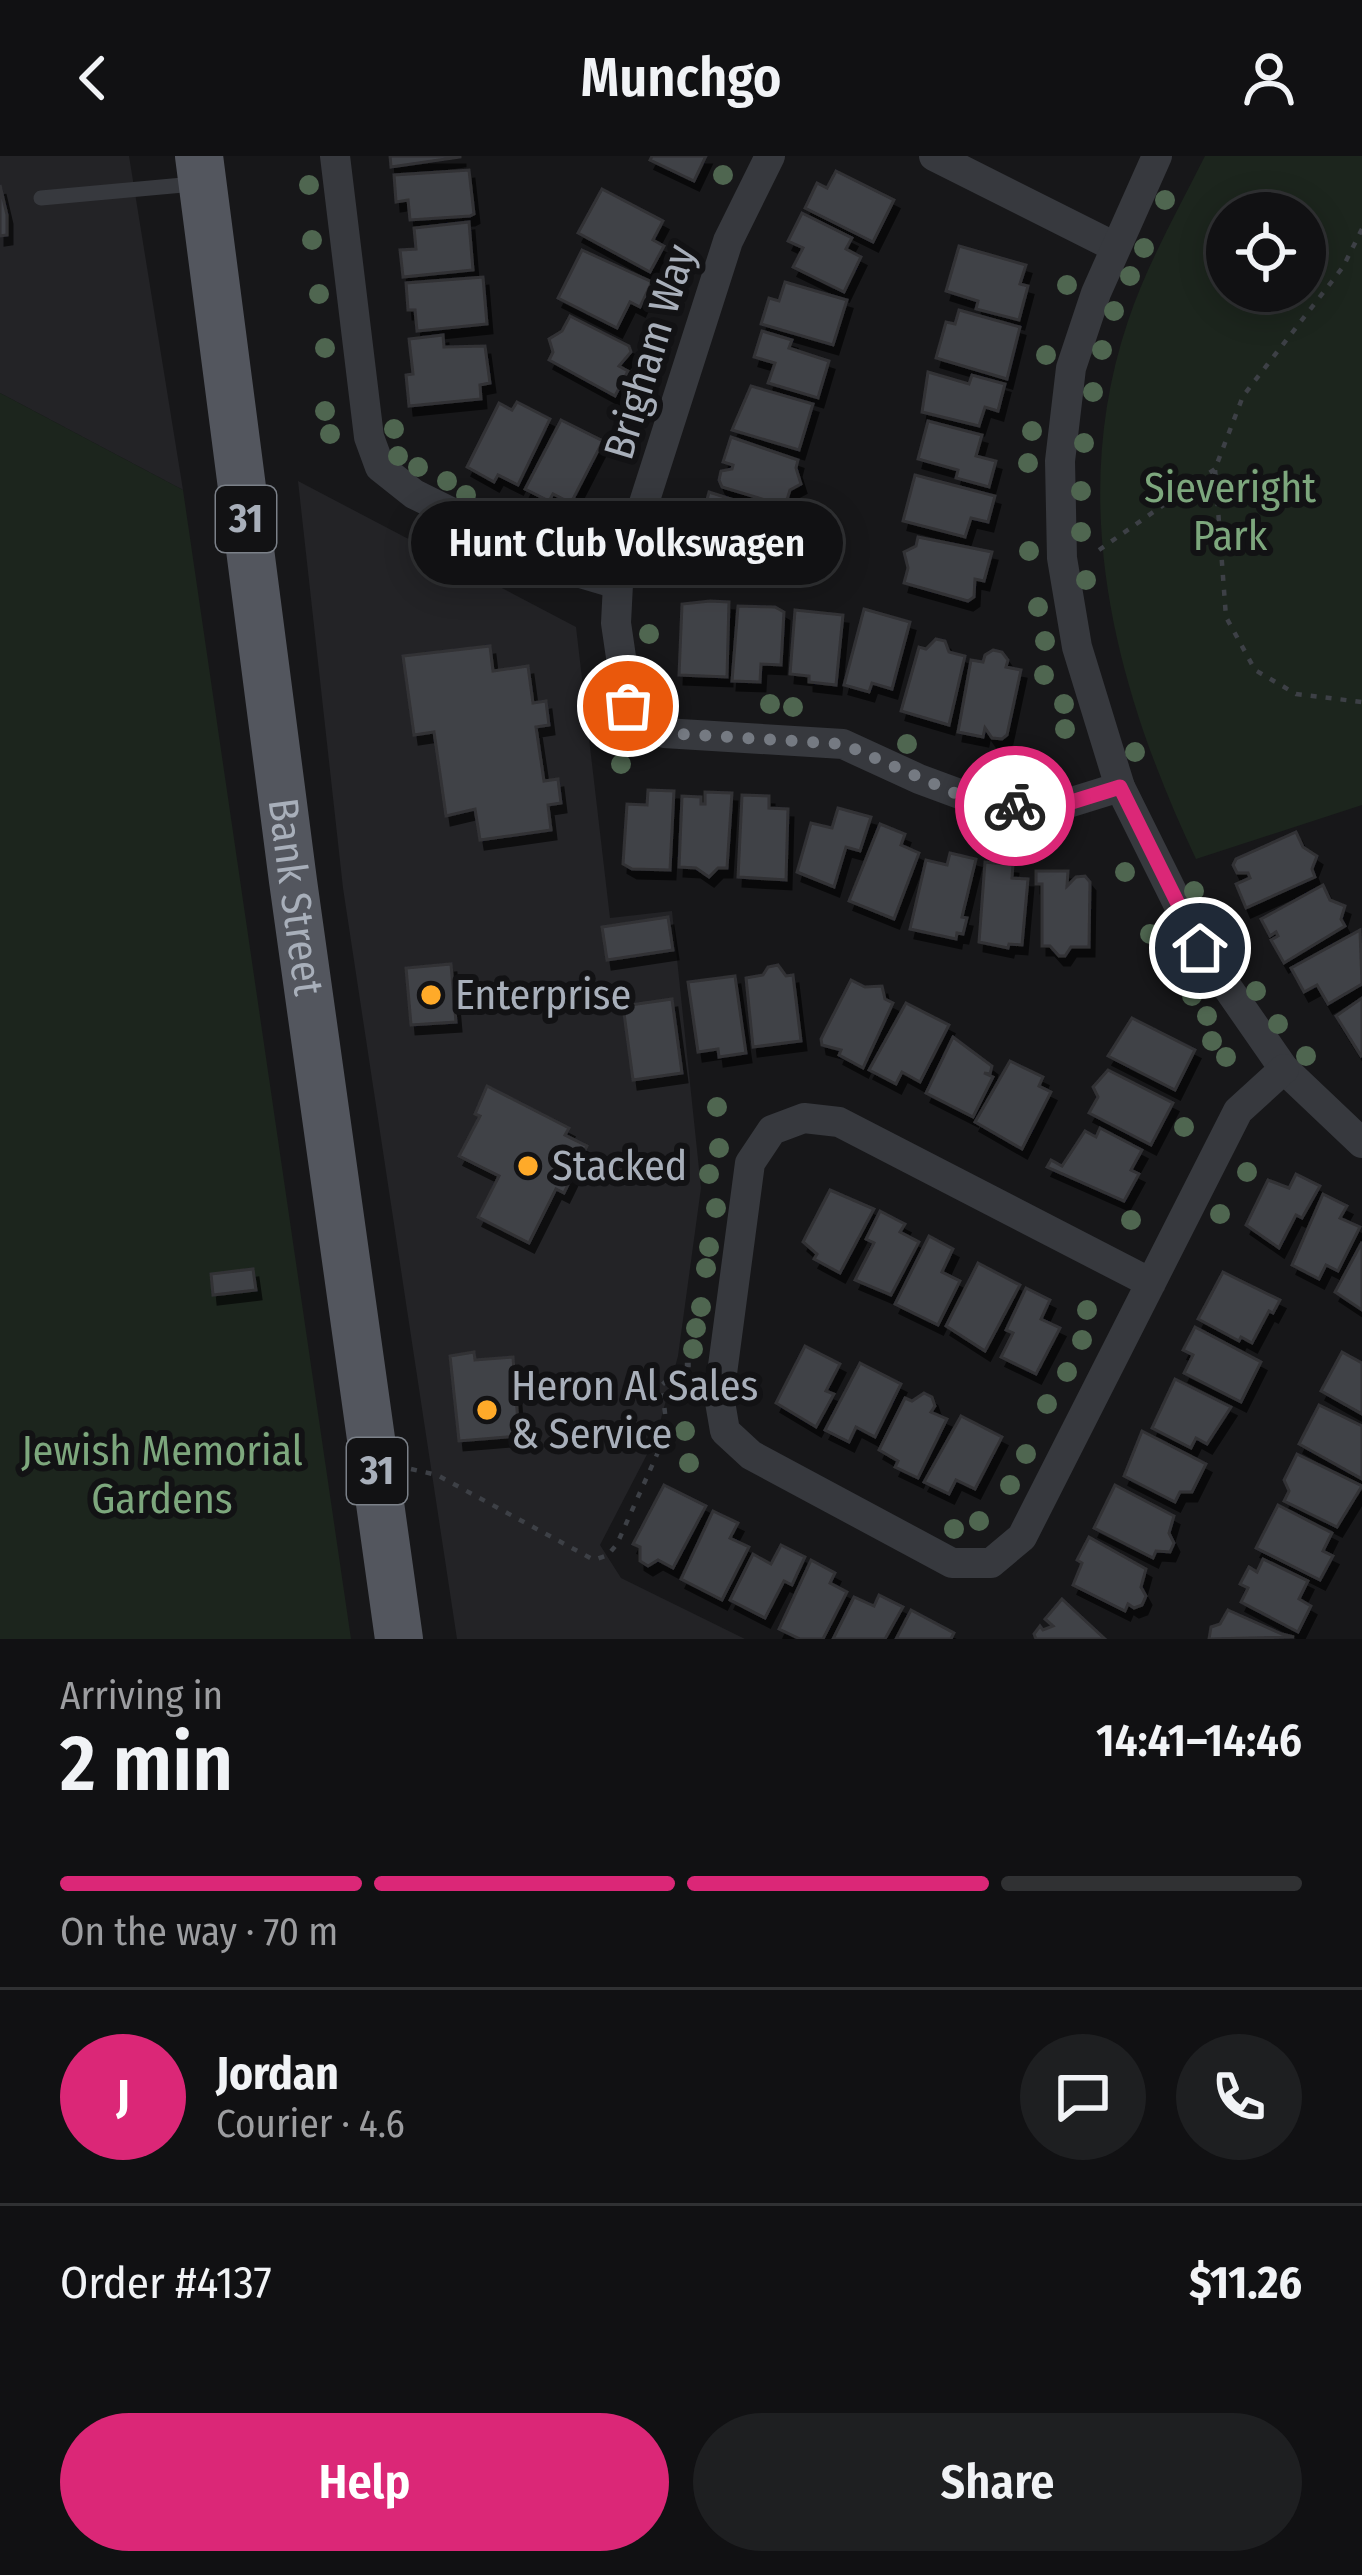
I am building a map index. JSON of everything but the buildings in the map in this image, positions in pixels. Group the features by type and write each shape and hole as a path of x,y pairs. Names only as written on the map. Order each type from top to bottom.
{"main road":[{"name":"Bank Street","path":"201,170 293,881 399,1639"}],"street":[{"path":"335,156 369,437 380,467 414,494 564,568 618,584"},
{"name":"Brigham Way","path":"770,156 728,241 618,584 616,623 628,706 664,733 843,744 984,803 1049,809 1120,787"},
{"path":"934,156 1115,248"},
{"path":"1157,156 1115,248 1071,368 1060,461 1062,558 1077,647 1120,787 1200,948 1284,1069 1362,1143"},
{"path":"1151,1283 839,1122 804,1118 772,1130 750,1163 719,1396 724,1431 751,1455 952,1563 991,1563 1022,1538 1151,1283 1238,1111 1284,1069"}],"lane":[{"path":"41,198 201,170"}],"path":[{"path":"1362,230 1343,267 1243,395 1215,469 1226,616 1255,670 1296,694 1362,702"},
{"path":"1100,550 1215,469"},
{"path":"376,1460 437,1475 594,1560 608,1555 617,1544 668,1432 662,1385 682,1365 723,1365"}],"shaded area":[{"path":"0,156 129,156 183,490 0,393"},
{"path":"298,481 576,627 610,918 672,911 701,1188 678,1356 656,1437 600,1545 621,1578 745,1639 457,1639 343,888"}],"green space":[{"name":"Sieveright Park","path":"1205,156 1362,156 1362,805 1196,859 1143,729 1123,663 1101,527 1101,458 1110,390 1128,321"},
{"name":"Jewish Memorial Gardens","path":"0,393 183,490 351,1639 0,1639"}],"way so far":[{"path":"628,706 664,733 843,744 957,794 1015,806"}],"place":[{"name":"Hunt Club Volkswagen","path":"628,706"},
{"name":"Enterprise","path":"431,995"},
{"name":"Stacked","path":"528,1166"},
{"name":"Heron Al Sales & Service","path":"487,1410"}],"route":[{"path":"1015,806 1049,809 1120,787 1200,948"}]}
